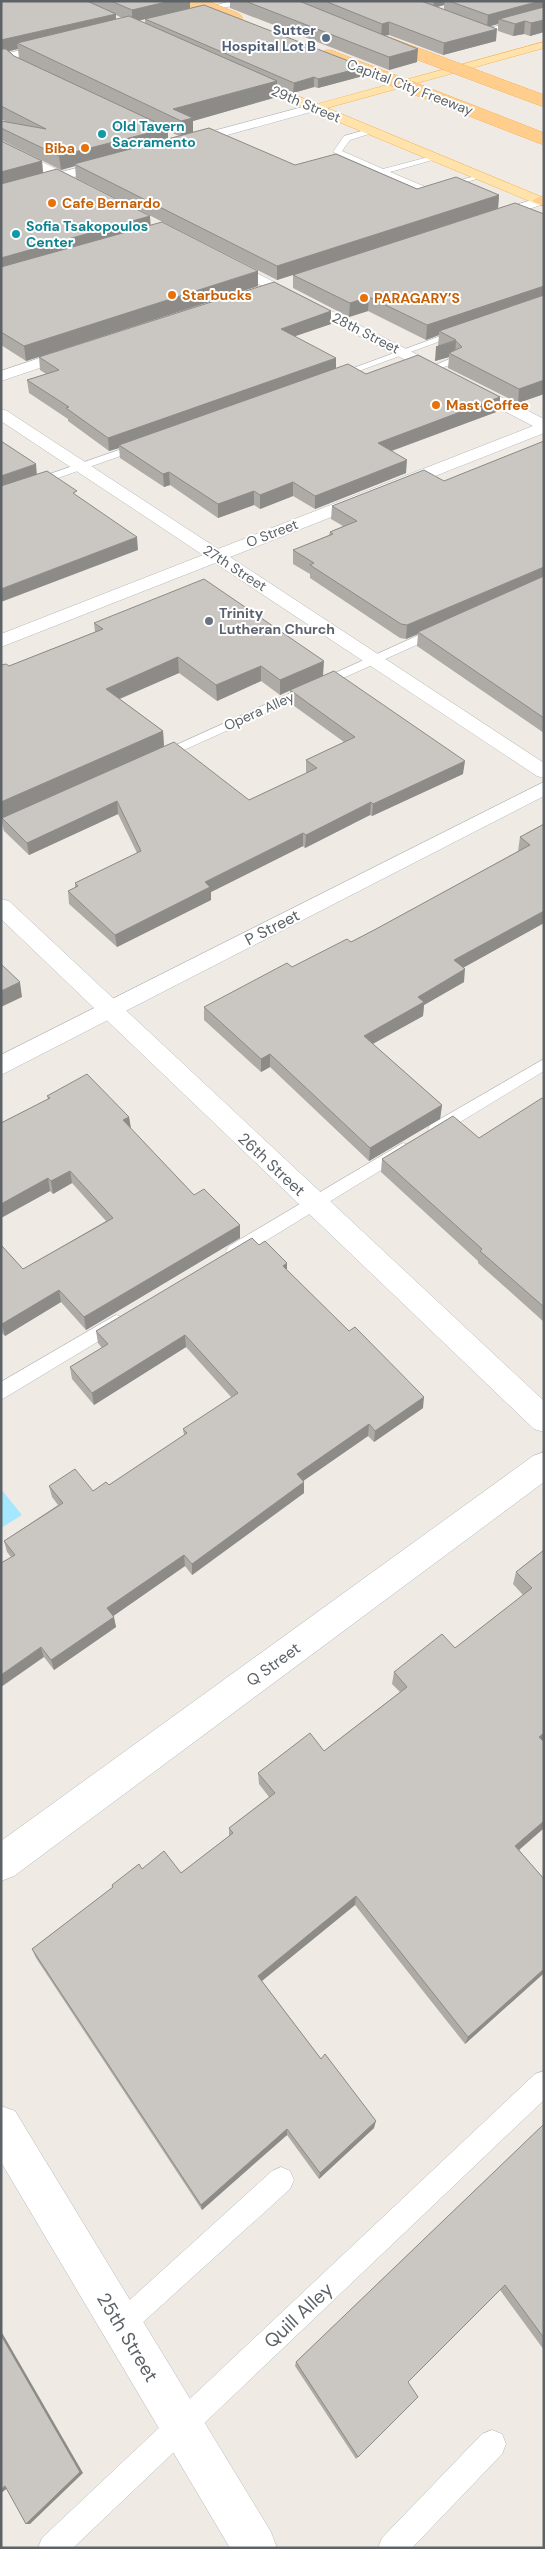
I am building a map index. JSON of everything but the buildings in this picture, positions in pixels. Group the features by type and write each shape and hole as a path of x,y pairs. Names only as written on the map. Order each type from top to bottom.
{"highway":[{"path":"192,1 247,23"},
{"path":"544,90 382,40 544,101"},
{"name":"Capital City Freeway","path":"320,52 544,139"},
{"path":"338,59 472,125"}],"main road":[{"path":"477,29 544,53"},
{"path":"314,108 544,45"},
{"name":"29th Street","path":"235,74 543,202"}],"street":[{"path":"172,18 245,1"},
{"path":"4,57 62,44"},
{"path":"178,143 314,108"},
{"path":"1,146 94,193"},
{"path":"1,192 121,160"},
{"path":"476,222 543,202"},
{"name":"28th Street","path":"216,256 544,426"},
{"path":"257,292 291,281"},
{"path":"1,376 93,346"},
{"name":"27th Street","path":"1,414 544,772"},
{"name":"O Street","path":"1,641 544,426"},
{"name":"P Street","path":"1,1066 544,788"},
{"name":"26th Street","path":"1,906 544,1420"},
{"name":"Q Street","path":"1,1863 544,1465"},
{"name":"25th Street","path":"1,2125 255,2548"}],"lane":[{"path":"477,29 544,15"},
{"path":"4,57 19,65"},
{"path":"369,131 347,138 336,152 427,192 480,176"},
{"path":"382,172 433,157"},
{"path":"321,382 468,330"},
{"path":"434,368 454,360"},
{"path":"1,495 157,440"},
{"name":"Opera Alley","path":"146,762 447,626"},
{"path":"198,726 209,734"},
{"path":"223,1258 544,1064"},
{"path":"1,1392 129,1315"},
{"name":"Quill Alley","path":"52,2548 544,2083"},
{"path":"121,2325 281,2180"},
{"path":"392,2548 492,2444"}],"water":[{"path":"1,1489 22,1515 1,1528"}],"place":[{"name":"Sutter Hospital Lot B","path":"326,38"},
{"name":"Old Tavern Sacramento","path":"102,134"},
{"name":"Biba","path":"85,148"},
{"name":"Cafe Bernardo","path":"52,203"},
{"name":"Sofia Tsakopoulos Center","path":"16,234"},
{"name":"Starbucks","path":"172,295"},
{"name":"PARAGARY’S","path":"364,298"},
{"name":"Mast Coffee","path":"436,405"},
{"name":"Trinity Lutheran Church","path":"209,621"}]}
